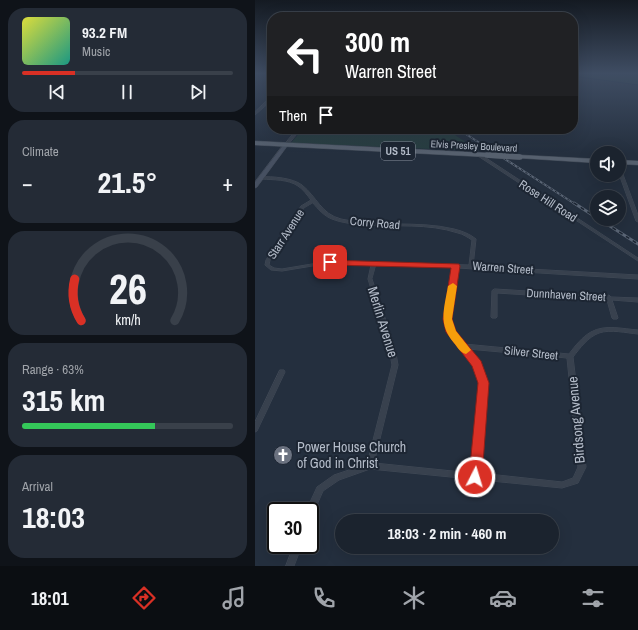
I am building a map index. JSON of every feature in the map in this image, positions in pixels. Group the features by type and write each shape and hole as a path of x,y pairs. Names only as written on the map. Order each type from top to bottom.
{"main road":[{"name":"Elvis Presley Boulevard","path":"255,143 590,161"},
{"path":"255,186 286,145"},
{"path":"626,162 638,163"}],"street":[{"path":"255,114 267,103"},
{"path":"286,145 295,134"},
{"name":"Rose Hill Road","path":"479,155 638,260"},
{"name":"Corry Road","path":"262,178 295,183 303,188 325,213 337,219 380,226 415,225 457,230 466,233 474,239 471,266"},
{"path":"624,182 638,221"},
{"name":"Starr Avenue","path":"273,269 267,265 268,260 302,206 313,201"},
{"name":"Warren Street","path":"273,269 282,270 330,262 471,266 638,277"},
{"name":"Merlin Avenue","path":"370,466 395,365 370,279 374,263"},
{"path":"314,502 320,488 337,477 370,466 475,477 484,383 477,364 451,332 447,319 456,266"},
{"name":"Dunnhaven Street","path":"494,317 495,291 638,300"},
{"path":"609,297 615,318"},
{"name":"Silver Street","path":"462,346 570,356 587,336 594,332 603,330 638,332"},
{"name":"Birdsong Avenue","path":"475,477 562,485 575,481 582,467 570,356"},
{"path":"255,429 282,372"},
{"path":"290,566 295,554"}],"green space":[{"path":"299,134 454,134 479,151 291,143"}],"railway":[{"path":"466,134 575,204"},
{"path":"574,203 590,213"},
{"path":"610,226 638,244"}],"slow traffic":[{"path":"453,286 447,319 451,332 466,350"}],"place":[{"name":"Power House Church of God in Christ","path":"283,455"}],"route":[{"path":"330,262 456,266 447,319 451,332 477,364 484,383 475,477"}]}
